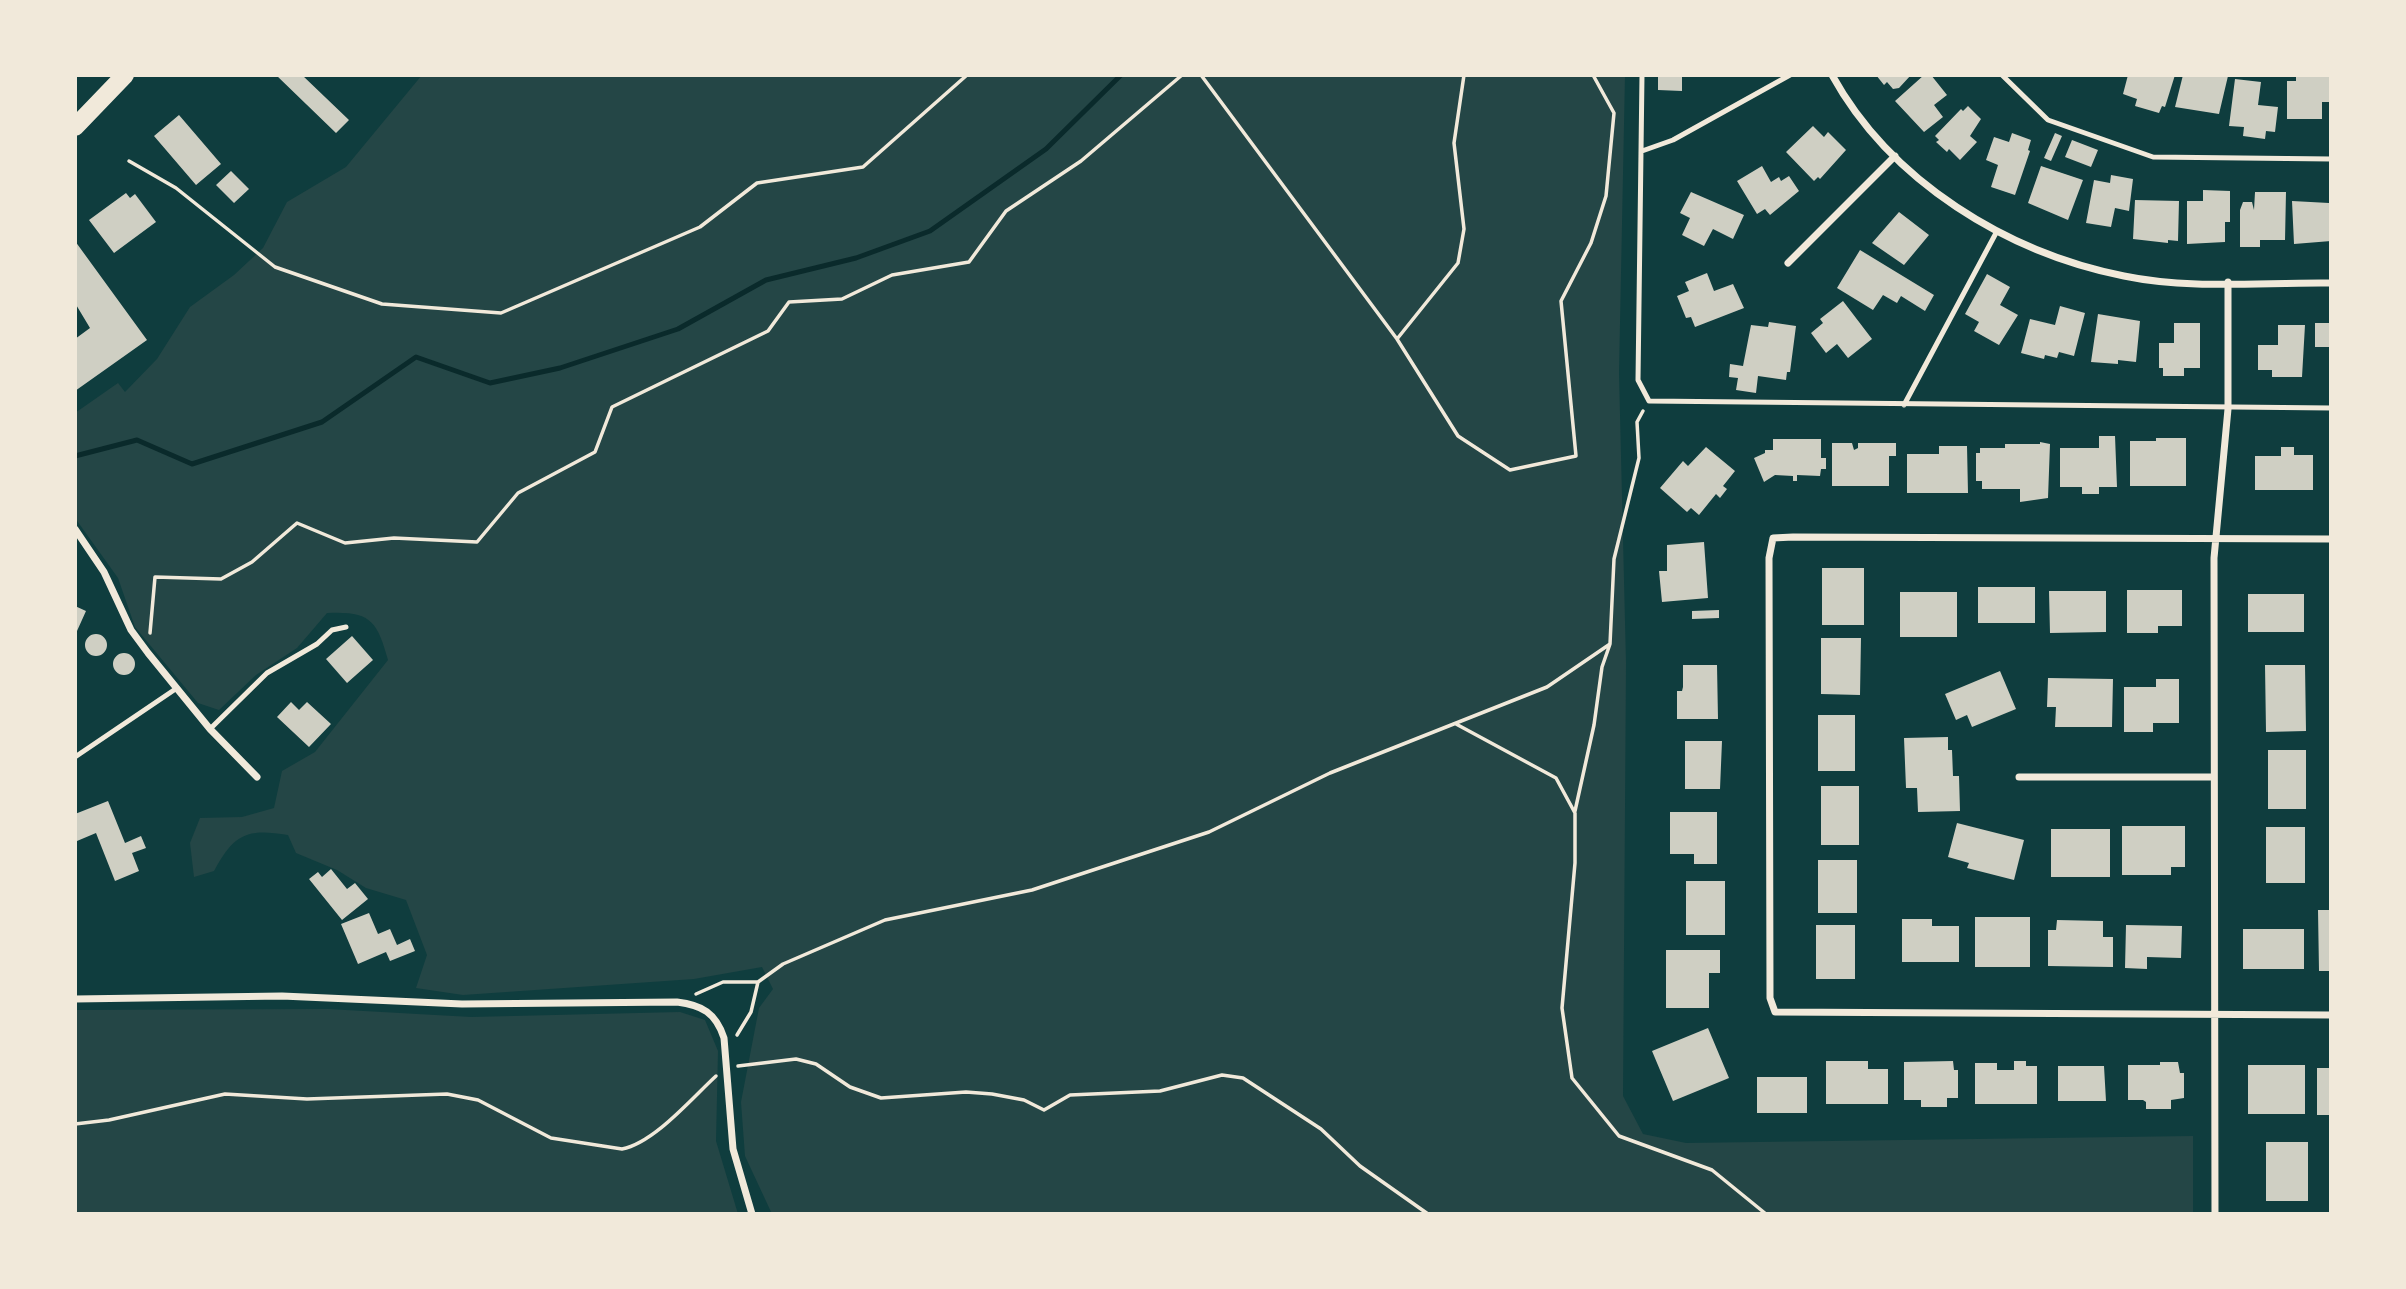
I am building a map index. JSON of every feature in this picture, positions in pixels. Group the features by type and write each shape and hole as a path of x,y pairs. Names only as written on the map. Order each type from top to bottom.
{"main road":[{"path":"75,127 125,75"}],"street":[{"path":"1832,75 1860,118 1895,156 1926,184 1996,233 2058,259 2125,277 2175,282 2331,282"},
{"path":"1788,263 1895,156"},
{"path":"2215,1214 2215,539 2228,409 2228,282"},
{"path":"75,529 104,572 131,630 210,729 257,777"},
{"path":"2331,539 1773,538 1769,558 1770,998 1775,1012 2331,1015"},
{"path":"2019,777 2214,777"},
{"path":"75,999 282,996 462,1004 677,1002 700,1005 719,1022 727,1069 733,1149 752,1214"}],"lane":[{"path":"1642,75 1638,380 1649,401 2331,408"},
{"path":"1642,151 1673,140 1790,75"},
{"path":"2002,75 2048,120 2153,157 2331,159"},
{"path":"1904,405 1996,233"},
{"path":"210,729 267,673 317,644 332,630 346,627"},
{"path":"75,757 177,688"}],"path":[{"path":"129,161 176,188 275,267 382,304 502,313 700,227 757,183 863,167 967,75"},
{"path":"148,653 155,576 221,579 252,562 297,523 345,543 394,538 477,542 518,494 595,452 612,407 768,331 789,302 842,299 892,275 969,262 1006,211 1081,161 1182,75"},
{"path":"1201,75 1397,339 1458,436 1510,470 1576,456 1561,301 1591,243 1606,196 1614,113 1593,75"},
{"path":"1397,339 1458,263 1464,229 1454,143 1464,75"},
{"path":"1649,401 1637,422 1639,458 1614,559 1610,644 1602,667 1594,725 1575,813 1575,863 1562,1008 1572,1078 1619,1136 1712,1170 1766,1214"},
{"path":"677,1002 723,982 758,982 783,964 885,920 1032,890 1209,832 1330,773 1547,687 1610,644"},
{"path":"1455,724 1556,778 1575,813"},
{"path":"725,1055 751,1012 758,982"},
{"path":"75,1124 108,1120 225,1094 318,1099 402,1093 447,1094 478,1100 551,1138 622,1149 632,1147 653,1133 727,1069 796,1059 816,1064 850,1087 881,1098 966,1092 1024,1101 1044,1110 1070,1095 1160,1091 1222,1075 1243,1078 1321,1129 1360,1166 1428,1214"}],"shaded area":[{"path":"422,75 1625,75 1619,373 1626,663 1623,1096 1643,1134 1686,1143 2193,1136 2193,1214 772,1214 745,1156 741,1102 759,1008 773,989 762,967 694,979 463,995 416,988 427,955 406,900 366,888 337,870 296,853 288,835 262,832 243,837 228,849 214,871 194,877 190,843 200,818 242,817 274,808 282,771 315,752 388,660 380,636 370,621 353,614 327,613 297,648 256,675 219,710 198,703 135,627 118,578 75,518 75,413 118,383 125,392 157,359 190,307 234,275 263,248 287,202 346,167"},
{"path":"328,1009 471,1017 680,1012 705,1020 718,1051 716,1141 738,1214 75,1214 75,1010"}],"building":[{"path":"276,75 302,75 349,120 336,133"},
{"path":"1658,75 1682,75 1682,91 1658,90"},
{"path":"1876,75 1911,75 1899,88 1893,89 1887,82 1884,85"},
{"path":"1924,75 1931,75 1947,95 1934,105 1943,117 1924,132 1895,101"},
{"path":"2128,75 2175,75 2165,107 2162,106 2159,113 2135,106 2137,99 2123,94"},
{"path":"2183,75 2228,76 2219,114 2175,107"},
{"path":"2296,77 2331,77 2331,102 2322,102 2322,119 2287,119 2287,81 2296,81"},
{"path":"2235,79 2261,82 2258,105 2278,107 2275,132 2266,131 2265,139 2243,136 2244,127 2229,126"},
{"path":"1968,106 1981,119 1970,136 1977,142 1960,160 1949,149 1947,152 1936,142 1939,140 1935,136 1961,109 1963,111"},
{"path":"179,115 221,164 196,185 154,136"},
{"path":"1813,126 1824,137 1828,132 1846,150 1820,179 1818,177 1814,181 1786,152"},
{"path":"2012,133 2031,140 2030,151 2015,195 1991,187 1998,165 1986,160 1994,137 2009,142"},
{"path":"2055,133 2062,136 2051,161 2044,158"},
{"path":"2072,140 2098,150 2091,167 2065,157"},
{"path":"1762,166 1771,182 1779,177 1781,181 1789,176 1799,191 1770,215 1765,209 1757,214 1737,181"},
{"path":"2041,166 2083,180 2068,220 2028,203"},
{"path":"231,171 249,189 234,203 216,185"},
{"path":"2111,175 2133,179 2129,211 2115,208 2111,227 2086,223 2094,180 2110,183"},
{"path":"2203,190 2230,191 2230,222 2225,222 2225,242 2187,244 2187,201 2203,201"},
{"path":"1691,192 1744,215 1733,239 1713,229 1704,246 1682,235 1690,218 1680,213"},
{"path":"2255,192 2286,192 2285,240 2260,240 2260,247 2240,247 2240,210 2243,202 2252,202 2254,210"},
{"path":"126,193 130,198 135,194 156,222 114,253 89,220"},
{"path":"2135,200 2179,201 2178,241 2168,240 2168,243 2133,239"},
{"path":"2292,201 2329,203 2331,241 2294,244"},
{"path":"1899,212 1929,235 1904,265 1872,243"},
{"path":"75,241 147,340 75,391 75,339 90,328 75,303"},
{"path":"1860,250 1934,295 1925,311 1901,296 1897,303 1883,295 1873,310 1837,288"},
{"path":"1707,273 1714,291 1733,284 1744,308 1695,327 1691,317 1686,318 1677,296 1689,291 1685,282"},
{"path":"1987,274 2010,287 2000,305 2018,315 1999,345 1974,331 1979,322 1965,314"},
{"path":"1843,301 1872,339 1848,358 1837,344 1826,353 1811,333 1823,323 1820,319"},
{"path":"2060,306 2085,313 2074,356 2059,352 2057,358 2045,355 2044,359 2021,353 2030,319 2055,325"},
{"path":"2098,314 2140,321 2136,362 2091,362"},
{"path":"1769,322 1796,326 1790,372 1787,372 1786,380 1758,376 1756,393 1736,390 1738,378 1729,377 1730,364 1743,366 1751,325 1768,327"},
{"path":"2174,323 2200,323 2200,368 2184,368 2184,376 2163,376 2163,368 2159,368 2159,343 2174,343"},
{"path":"2315,323 2331,323 2331,347 2315,347"},
{"path":"2278,325 2305,325 2302,377 2272,377 2272,370 2258,370 2258,345 2278,345"},
{"path":"2099,436 2115,436 2117,487 2099,487 2099,494 2082,494 2082,487 2060,487 2060,448 2099,448"},
{"path":"2156,438 2186,438 2186,486 2130,486 2130,441 2156,441"},
{"path":"1773,439 1821,439 1821,458 1826,458 1826,469 1821,469 1820,476 1797,475 1797,481 1793,481 1793,476 1775,475 1764,482 1754,458 1765,453 1765,450 1773,450"},
{"path":"1832,443 1852,443 1854,450 1858,448 1858,443 1896,443 1896,456 1889,456 1889,486 1832,486"},
{"path":"2005,444 2050,444 2048,498 2020,502 2020,489 1982,489 1982,481 1976,481 1976,453 1980,453 1980,448 2005,448"},
{"path":"1939,446 1967,446 1968,493 1907,493 1907,454 1939,454"},
{"path":"1706,447 1735,471 1723,486 1727,489 1720,498 1716,494 1699,515 1691,508 1687,512 1660,488 1683,461 1688,466"},
{"path":"2281,447 2294,447 2294,455 2313,455 2313,490 2255,490 2255,456 2281,456"},
{"path":"1704,542 1708,598 1662,602 1659,571 1667,571 1667,545"},
{"path":"1822,568 1864,568 1864,625 1822,625"},
{"path":"1978,587 2035,587 2035,623 1978,623"},
{"path":"2127,590 2182,590 2182,626 2158,626 2158,633 2127,633"},
{"path":"2049,591 2106,591 2106,632 2050,633"},
{"path":"1900,592 1957,592 1957,637 1900,637"},
{"path":"2248,594 2304,594 2304,632 2248,632"},
{"path":"75,606 86,611 77,631 75,630"},
{"path":"1719,610 1719,618 1692,619 1692,611"},
{"path":"96,634 104,637 107,645 104,653 96,656 88,653 85,645 88,637"},
{"path":"352,636 373,660 347,683 326,659"},
{"path":"1821,638 1861,638 1860,695 1821,694"},
{"path":"124,653 132,656 135,664 132,672 124,675 116,672 113,664 116,656"},
{"path":"1683,665 1717,665 1718,719 1677,719 1677,691 1682,691 1683,687"},
{"path":"2265,665 2305,665 2306,731 2266,732"},
{"path":"2000,671 2016,709 1972,727 1967,715 1956,720 1945,694"},
{"path":"2048,678 2113,679 2112,727 2055,727 2056,707 2047,707"},
{"path":"2156,679 2179,679 2179,723 2153,723 2153,732 2124,732 2124,687 2156,687"},
{"path":"291,702 299,710 307,702 331,724 309,747 277,717"},
{"path":"1818,715 1855,715 1855,771 1818,771"},
{"path":"1948,737 1948,750 1952,750 1953,776 1959,776 1960,811 1918,812 1917,788 1906,788 1904,738"},
{"path":"1685,741 1722,741 1720,789 1685,789"},
{"path":"2268,750 2306,750 2306,809 2268,809"},
{"path":"1821,786 1859,786 1859,845 1821,845"},
{"path":"108,801 125,843 141,836 146,848 132,853 139,871 115,881 96,833 77,841 75,836 75,814"},
{"path":"1670,812 1717,812 1717,864 1694,864 1694,854 1670,854"},
{"path":"1957,823 2024,840 2014,880 1967,868 1969,863 1948,857"},
{"path":"2122,826 2185,826 2185,867 2171,867 2171,875 2122,875"},
{"path":"2266,827 2305,827 2305,883 2266,883"},
{"path":"2051,829 2110,829 2110,877 2051,877"},
{"path":"1818,860 1857,860 1857,913 1818,913"},
{"path":"331,869 347,889 355,883 368,899 342,920 309,879 318,872 322,877"},
{"path":"1686,881 1725,881 1725,935 1686,935"},
{"path":"2318,910 2331,910 2331,971 2319,971"},
{"path":"369,913 378,934 390,929 397,945 410,939 415,951 390,961 386,952 358,964 341,924"},
{"path":"1975,917 2030,917 2030,967 1975,967"},
{"path":"1902,919 1932,919 1932,926 1959,926 1959,962 1902,962"},
{"path":"2057,920 2103,921 2103,937 2113,937 2113,967 2048,966 2048,930 2056,930"},
{"path":"1816,925 1855,925 1855,979 1816,979"},
{"path":"2126,925 2182,926 2181,958 2147,957 2147,969 2125,968"},
{"path":"2243,929 2304,929 2304,969 2243,969"},
{"path":"1666,950 1720,950 1720,973 1709,973 1709,1008 1666,1008"},
{"path":"1708,1028 1729,1078 1673,1101 1652,1051"},
{"path":"1826,1061 1868,1061 1868,1069 1888,1069 1888,1104 1826,1104"},
{"path":"1953,1061 1954,1070 1958,1070 1958,1098 1947,1098 1947,1107 1921,1107 1921,1100 1904,1100 1904,1062"},
{"path":"2014,1061 2026,1061 2026,1066 2037,1066 2037,1104 1975,1104 1975,1063 1997,1063 1997,1070 2014,1070"},
{"path":"2160,1062 2178,1062 2180,1073 2184,1073 2184,1098 2171,1100 2171,1109 2146,1109 2146,1102 2143,1100 2128,1100 2128,1065 2160,1065"},
{"path":"2248,1065 2305,1065 2305,1114 2248,1114"},
{"path":"2058,1066 2104,1066 2106,1101 2058,1101"},
{"path":"2317,1068 2331,1068 2331,1115 2317,1115"},
{"path":"1757,1077 1807,1077 1807,1113 1757,1113"},
{"path":"2266,1142 2308,1142 2308,1201 2266,1201"}],"waterway":[{"path":"75,456 137,440 192,464 322,422 416,357 490,383 560,368 678,329 766,280 856,258 930,231 1046,149 1121,75"}]}
